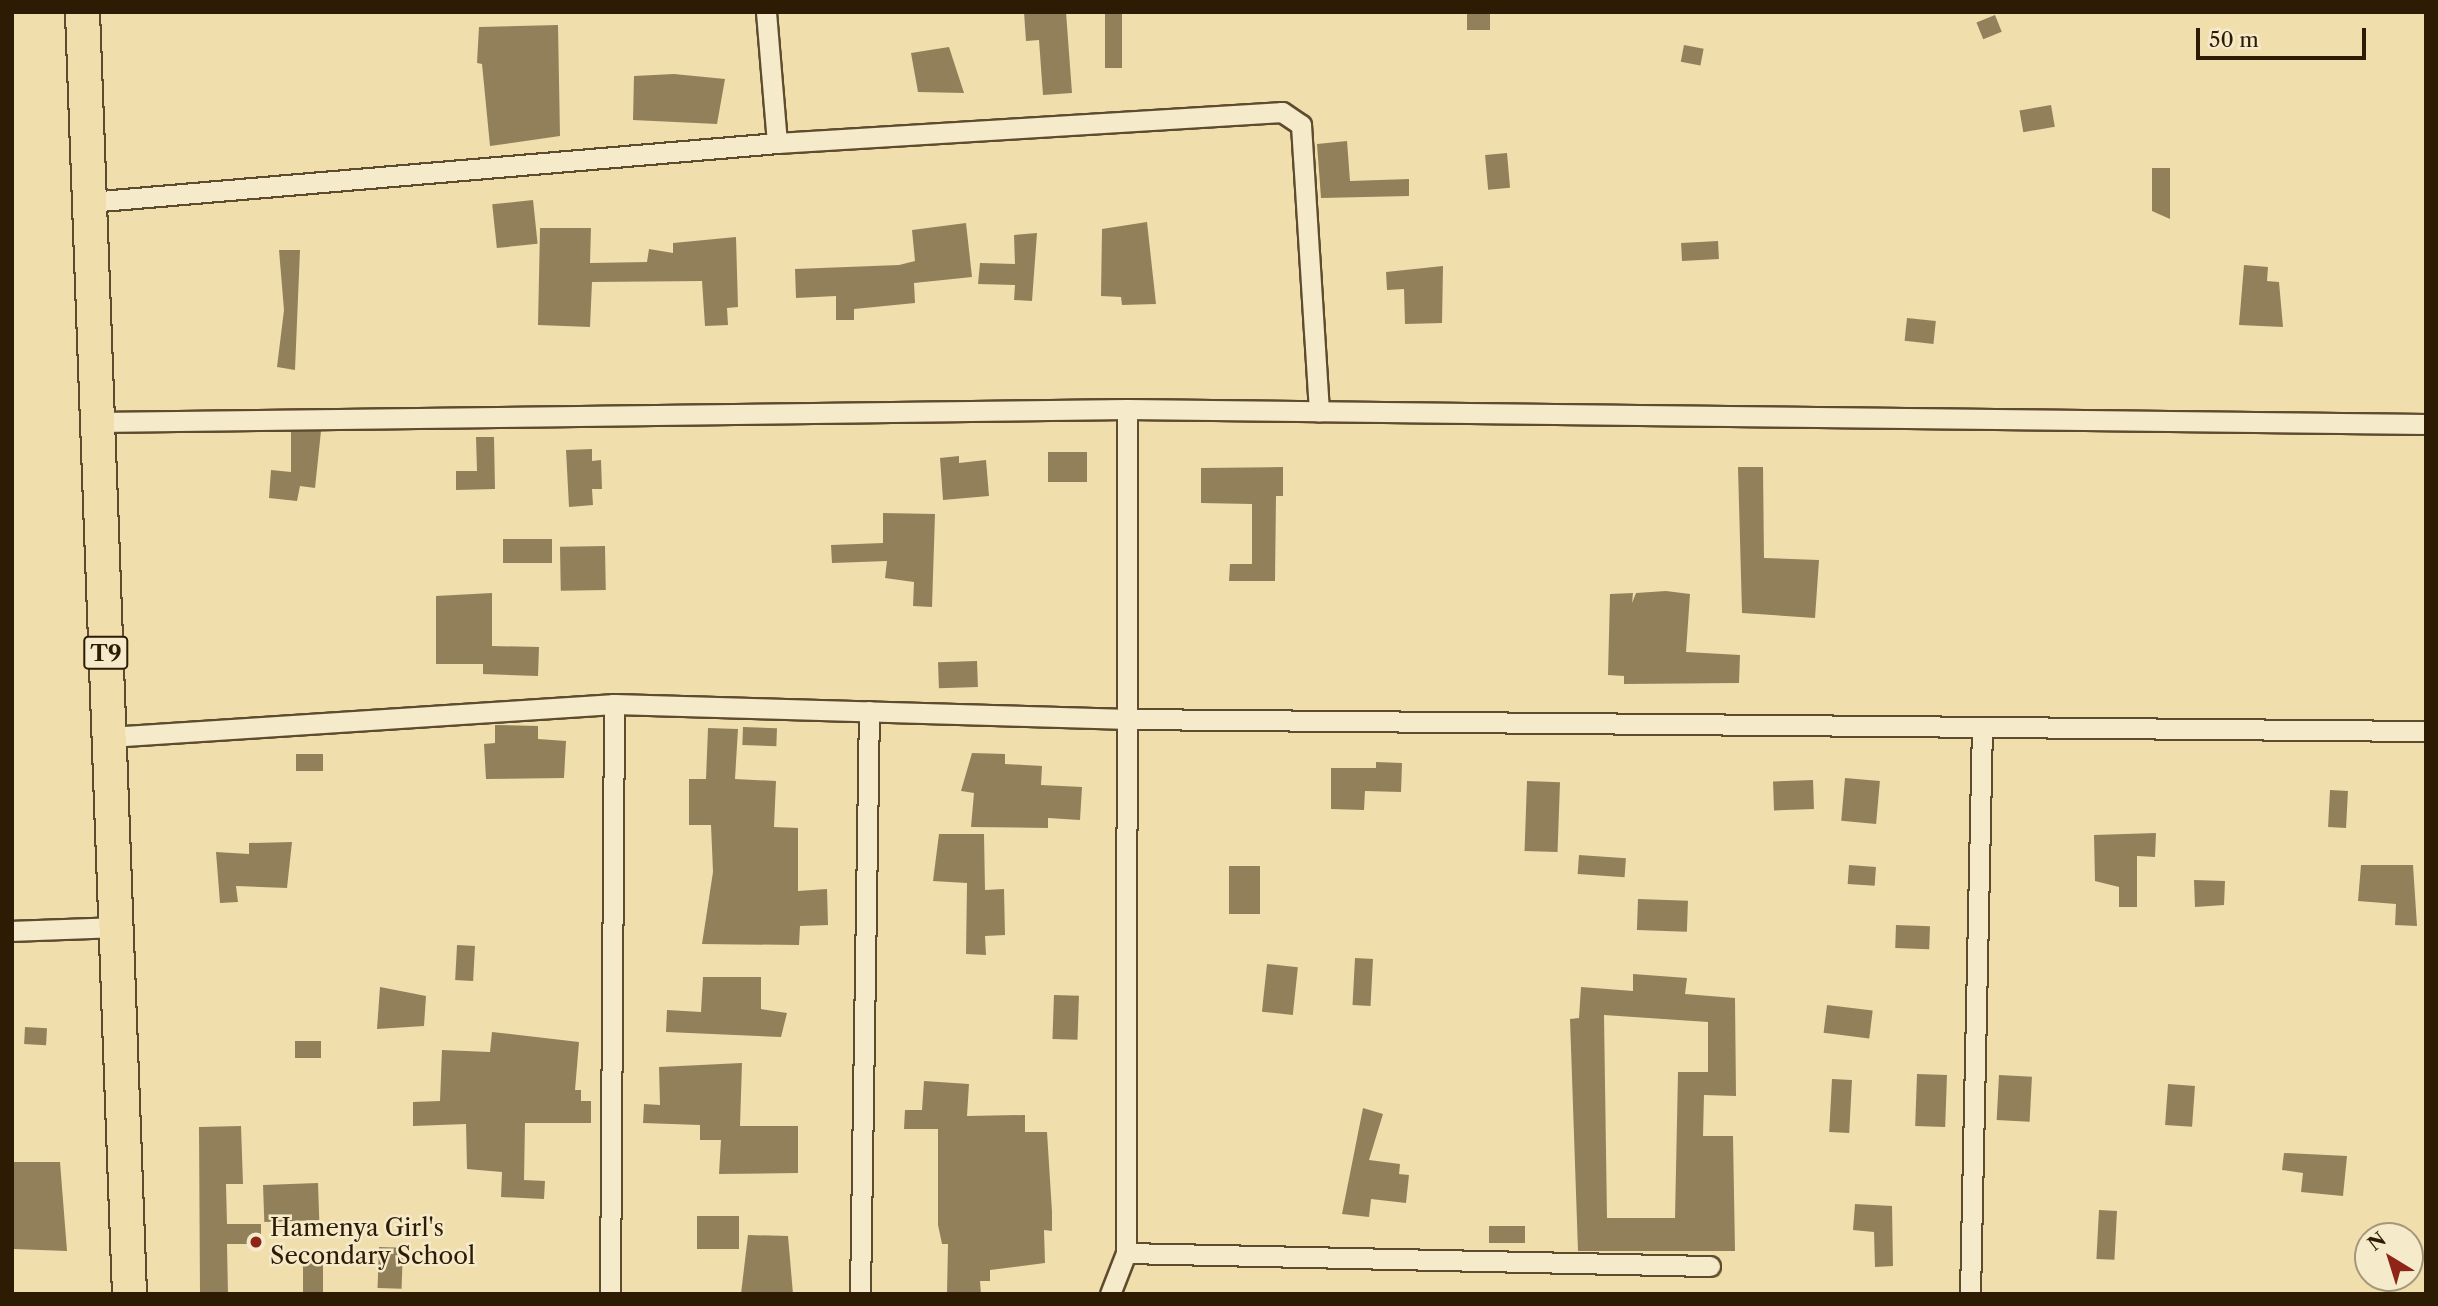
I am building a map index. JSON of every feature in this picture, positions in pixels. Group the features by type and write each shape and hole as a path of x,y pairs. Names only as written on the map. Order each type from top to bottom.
{"highway":[{"name":"T9","path":"82,12 130,1294"}],"street":[{"path":"766,12 778,143"},
{"path":"89,202 778,143 1282,112 1301,125 1319,411"},
{"path":"1110,1294 1126,1253 1127,409"},
{"path":"97,422 1127,409 2426,424"},
{"path":"109,737 614,704 1127,719 2426,731"},
{"path":"610,1294 614,704"},
{"path":"860,1294 869,711"},
{"path":"1970,1294 1982,727"},
{"path":"12,931 116,927"},
{"path":"1126,1253 1710,1266"}],"building":[{"path":"1024,12 1066,12 1072,93 1043,95 1039,40 1026,41"},
{"path":"1105,12 1122,12 1122,68 1105,68"},
{"path":"1467,12 1490,12 1490,30 1467,30"},
{"path":"1995,15 2002,32 1983,39 1976,22"},
{"path":"558,25 560,136 490,146 482,64 477,63 479,27"},
{"path":"1684,45 1704,49 1700,66 1681,62"},
{"path":"949,47 964,93 918,92 911,53"},
{"path":"674,74 725,79 717,124 633,120 634,76"},
{"path":"2051,105 2055,127 2023,132 2019,111"},
{"path":"1347,141 1350,181 1409,179 1409,196 1321,198 1317,144"},
{"path":"1507,153 1510,188 1488,190 1485,155"},
{"path":"2152,168 2170,168 2170,219 2152,211"},
{"path":"533,200 538,244 497,248 492,204"},
{"path":"1147,222 1156,304 1122,305 1121,297 1101,296 1102,229"},
{"path":"966,223 972,277 914,283 915,303 854,309 854,320 836,320 836,296 796,298 795,269 899,265 915,261 912,230"},
{"path":"540,228 591,228 590,263 647,262 649,249 673,253 673,243 736,237 738,307 727,308 728,325 705,326 702,281 592,282 590,327 538,325"},
{"path":"1037,233 1032,301 1014,300 1015,285 978,284 980,263 1015,264 1014,235"},
{"path":"1718,241 1719,259 1682,261 1681,243"},
{"path":"279,250 300,250 295,370 277,367 284,310"},
{"path":"2244,265 2268,267 2267,281 2279,282 2283,327 2239,325"},
{"path":"1443,266 1442,323 1405,324 1404,289 1387,290 1386,272"},
{"path":"1907,318 1936,321 1933,344 1905,341"},
{"path":"321,431 315,488 300,486 297,501 269,498 271,470 291,472 291,432"},
{"path":"476,437 494,437 495,489 456,490 456,471 477,471"},
{"path":"592,449 592,461 601,460 602,489 592,489 593,505 569,507 566,450"},
{"path":"1048,452 1087,452 1087,482 1048,482"},
{"path":"959,456 959,463 986,460 989,496 943,500 940,458"},
{"path":"1283,467 1283,496 1276,496 1275,581 1229,581 1230,564 1252,564 1252,504 1201,503 1201,468"},
{"path":"1738,467 1763,467 1764,558 1819,560 1815,618 1742,613"},
{"path":"883,513 935,514 932,607 913,606 914,582 885,578 887,561 832,563 831,545 883,543"},
{"path":"503,539 552,539 552,563 503,563"},
{"path":"605,546 606,590 561,591 560,547"},
{"path":"1666,591 1690,594 1686,652 1740,655 1739,683 1624,684 1624,676 1608,675 1610,594 1633,593 1632,603 1636,593"},
{"path":"492,593 492,646 539,647 538,676 483,674 483,664 436,664 436,596"},
{"path":"977,661 978,687 939,688 938,662"},
{"path":"495,725 538,726 538,739 566,741 564,778 486,779 484,744 495,743"},
{"path":"743,727 777,728 776,746 742,745"},
{"path":"708,728 738,729 735,779 776,781 774,827 798,828 798,891 827,889 828,925 800,926 799,945 702,944 713,872 711,825 689,825 689,779 706,779"},
{"path":"972,753 1005,754 1005,764 1042,766 1041,785 1082,787 1080,820 1048,818 1048,828 971,827 974,793 961,791"},
{"path":"296,754 323,754 323,771 296,771"},
{"path":"1376,762 1402,763 1401,792 1365,791 1364,810 1331,809 1331,768 1376,768"},
{"path":"1845,778 1880,781 1876,824 1841,821"},
{"path":"1813,780 1814,809 1774,810 1773,781"},
{"path":"1527,781 1560,782 1558,852 1525,851"},
{"path":"2330,790 2348,791 2346,828 2328,827"},
{"path":"2156,833 2155,857 2137,856 2137,907 2119,907 2119,887 2095,881 2094,835"},
{"path":"939,834 984,834 985,890 1004,889 1005,935 985,936 986,955 966,954 967,883 933,881"},
{"path":"292,842 287,888 236,886 238,902 220,903 216,852 249,854 249,843"},
{"path":"1579,855 1626,858 1625,877 1578,874"},
{"path":"1849,865 1876,867 1875,886 1848,884"},
{"path":"2361,865 2413,865 2417,926 2395,925 2396,904 2358,901"},
{"path":"1229,866 1260,866 1260,914 1229,914"},
{"path":"2194,880 2225,881 2224,905 2195,907"},
{"path":"1638,899 1688,901 1687,932 1637,930"},
{"path":"1896,925 1930,926 1929,949 1895,948"},
{"path":"457,945 475,946 473,981 455,980"},
{"path":"1355,958 1373,959 1371,1006 1353,1005"},
{"path":"1267,964 1298,967 1293,1015 1262,1012"},
{"path":"1633,974 1687,978 1685,994 1735,998 1736,1096 1704,1095 1703,1136 1733,1136 1735,1251 1578,1251 1570,1019 1579,1018 1581,987 1633,991","holes":["1604,1015 1708,1022 1708,1072 1678,1072 1675,1218 1607,1218"]},
{"path":"703,977 761,977 761,1009 787,1013 781,1037 666,1032 667,1010 701,1012"},
{"path":"380,987 426,996 424,1026 377,1029"},
{"path":"1054,995 1079,996 1077,1040 1052,1039"},
{"path":"1827,1005 1873,1011 1869,1038 1824,1033"},
{"path":"25,1027 47,1028 46,1045 24,1044"},
{"path":"492,1032 579,1042 575,1090 581,1090 581,1101 591,1101 591,1123 525,1123 524,1180 545,1181 544,1199 501,1197 502,1172 467,1169 466,1124 413,1126 413,1102 440,1101 442,1050 490,1052"},
{"path":"295,1041 321,1041 321,1058 295,1058"},
{"path":"742,1063 740,1126 798,1126 798,1173 719,1174 721,1140 700,1140 700,1125 643,1123 644,1104 660,1105 659,1067"},
{"path":"1917,1074 1947,1075 1945,1127 1915,1126"},
{"path":"1999,1075 2032,1077 2030,1122 1997,1120"},
{"path":"1832,1079 1852,1080 1849,1133 1829,1132"},
{"path":"924,1081 969,1084 967,1116 1025,1115 1025,1132 1047,1132 1052,1231 1044,1230 1045,1263 990,1270 990,1281 980,1281 981,1294 947,1294 948,1244 942,1244 938,1225 938,1129 904,1129 905,1110 922,1110"},
{"path":"2168,1084 2195,1086 2192,1127 2165,1125"},
{"path":"1363,1108 1383,1114 1369,1160 1400,1164 1399,1174 1409,1175 1406,1203 1371,1199 1369,1217 1342,1214"},
{"path":"241,1126 243,1184 226,1184 227,1224 261,1224 261,1244 227,1244 228,1294 200,1294 199,1127"},
{"path":"2284,1153 2347,1156 2343,1196 2301,1192 2303,1173 2282,1170"},
{"path":"12,1162 60,1162 67,1251 14,1249"},
{"path":"318,1183 319,1220 264,1222 263,1185"},
{"path":"1855,1204 1892,1206 1893,1266 1875,1267 1874,1232 1853,1230"},
{"path":"2099,1210 2117,1211 2114,1260 2096,1259"},
{"path":"697,1216 739,1216 739,1249 697,1249"},
{"path":"1489,1226 1525,1226 1525,1243 1489,1243"},
{"path":"748,1235 788,1236 793,1294 741,1294"},
{"path":"379,1247 403,1248 402,1289 378,1288"},
{"path":"303,1262 323,1262 323,1294 303,1294"}],"place":[{"name":"Hamenya Girl's Secondary School","path":"256,1242"}]}
